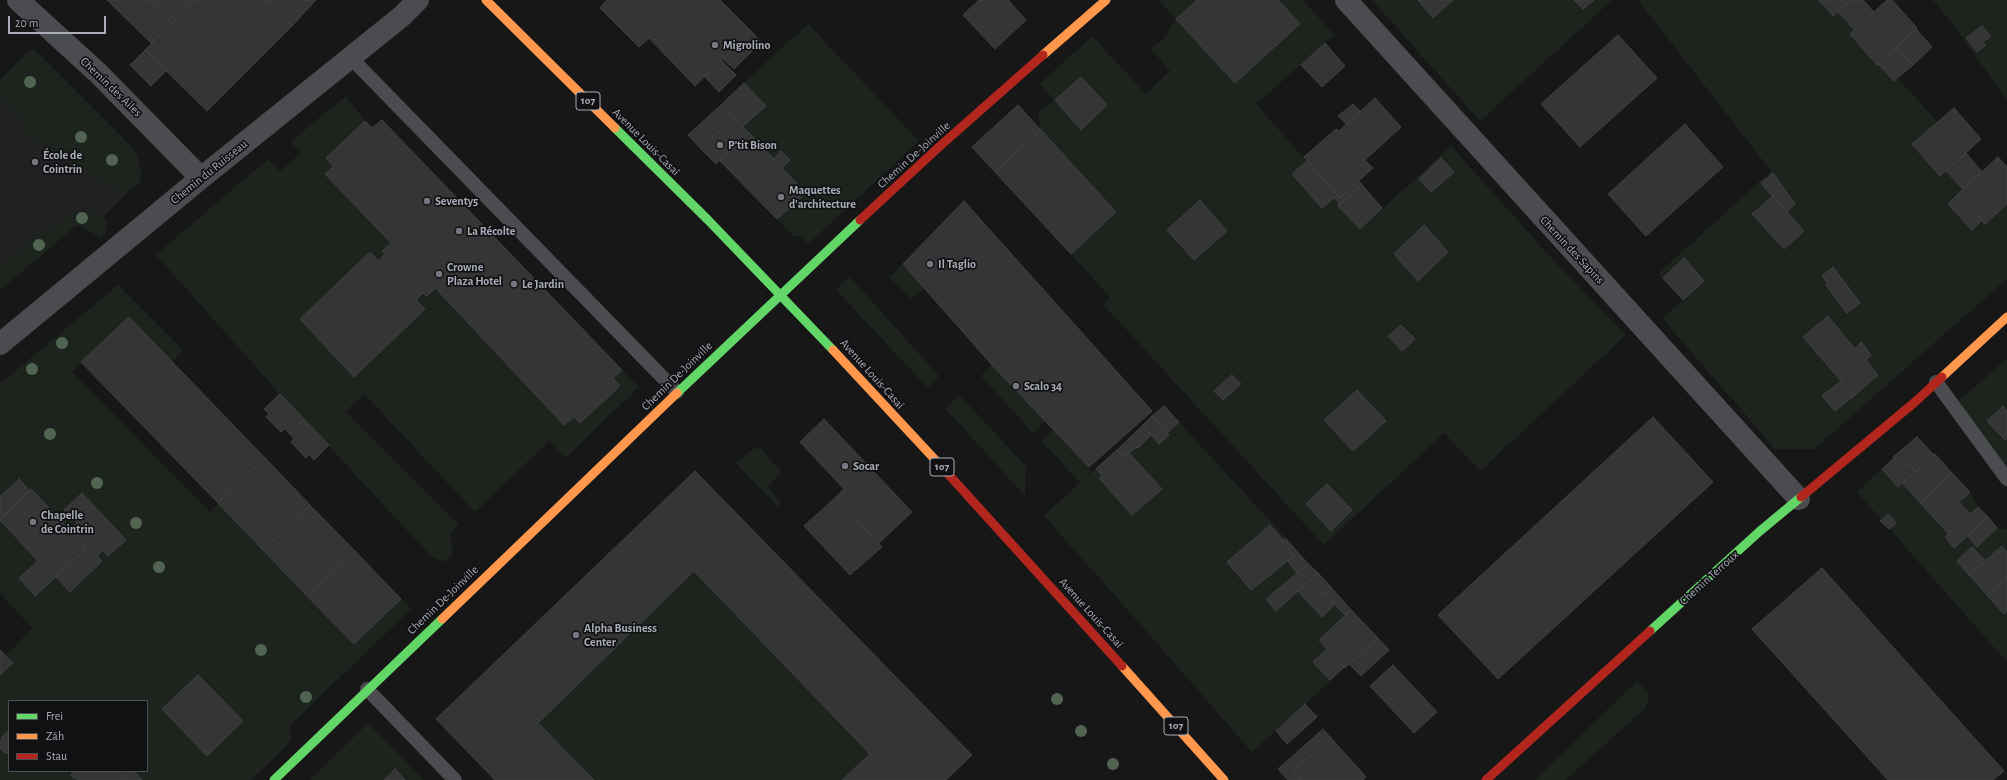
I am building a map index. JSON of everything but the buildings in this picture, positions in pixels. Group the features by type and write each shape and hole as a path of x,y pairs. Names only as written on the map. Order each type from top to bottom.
{"street":[{"name":"Chemin des Ailes","path":"18,0 98,73 201,178"},
{"name":"Chemin du Ruisseau","path":"0,344 201,178 351,58 402,16 418,0"},
{"name":"Avenue Louis-Casaï","path":"486,0 708,220 837,354 980,508 1224,780"},
{"name":"Chemin De-Joinville","path":"274,780 367,689 779,295 940,146 1106,0"},
{"name":"Chemin des Sapins","path":"1346,0 1799,499"},
{"name":"Chemin Terroux","path":"1486,780 1760,532 1915,402 2007,317"}],"lane":[{"path":"351,58 677,392"},
{"path":"1936,382 2007,479"},
{"path":"367,689 455,780"}],"shaded area":[{"path":"1159,0 1197,0 1176,19"},
{"path":"1278,0 1303,0 1334,35 1256,104 1337,195 1334,198 1338,201 1338,206 1360,229 1451,146 1556,263 1626,335 1480,471 1444,433 1324,545 1103,304 1110,297 1071,254 1116,212 1041,130 1038,113 1054,100 1040,84 1092,36 1146,94 1170,71 1151,49 1165,37 1176,19 1235,83 1300,25"},
{"path":"1372,0 1612,0 1480,121"},
{"path":"1638,0 1863,0 1874,12 1850,34 1894,81 1898,79 1938,122 1954,108 1981,139 1966,153 1982,171 1998,157 2007,167 2007,279 1814,449 1775,449 1663,319 1683,300 1658,274 1771,171"},
{"path":"1933,0 2007,0 2007,100 1951,22"},
{"path":"808,24 919,141 808,244 800,236 793,236 777,219 806,193 743,126 766,106 744,83"},
{"path":"33,48 127,142 137,154 141,172 139,184 129,191 118,191 22,133 22,119 0,96 0,79"},
{"name":"École de Cointrin","path":"0,96 22,119 118,191 129,191 104,216 90,209 71,216 41,232 0,267"},
{"path":"346,96 365,121 325,174 564,425 574,417 580,423 620,386 613,378 622,370 639,387 565,458 549,441 475,512 365,395 345,411 459,525 451,532 452,555 444,562 432,557 280,394 156,255 268,159 280,171 301,153 290,142"},
{"path":"90,209 104,216 107,224 105,233 100,237 77,225 0,290 0,267 41,232 71,216"},
{"path":"903,264 924,288 911,299 889,277"},
{"path":"850,277 939,376 928,388 836,290"},
{"path":"118,285 184,351 172,362 129,317 72,372 210,512 218,503 354,644 401,599 411,609 289,726 292,740 251,780 0,780 0,650 6,656 32,628 0,593 0,384"},
{"path":"2007,359 2007,467 1958,401"},
{"path":"992,365 1046,421 1033,433 981,376"},
{"path":"959,395 1026,466 1025,496 945,408"},
{"path":"1164,406 1378,638 1252,752 1044,516 1080,482 1041,441 1054,429 1091,470 1085,478"},
{"path":"1917,437 1970,492 1978,507 1997,528 2007,529 2007,662 1857,492"},
{"path":"760,448 782,472 768,487 781,502 778,507 736,463 753,449"},
{"path":"694,571 870,754 842,780 594,780 538,723"},
{"path":"1637,681 1649,694 1646,708 1565,780 1535,780"},
{"path":"368,723 424,780 310,780"}],"traffic: fast":[{"path":"615,128 708,220 833,350"},
{"path":"677,393 860,220"},
{"path":"1650,631 1760,531 1801,497"},
{"path":"274,780 442,619"}],"traffic: slow":[{"path":"486,0 615,128"},
{"path":"1043,55 1106,0"},
{"path":"1942,377 2007,317"},
{"path":"833,350 940,465"},
{"path":"442,619 677,393"},
{"path":"1122,666 1224,780"}],"traffic: jam":[{"path":"860,220 940,146 1043,55"},
{"path":"1801,497 1915,402 1942,377"},
{"path":"940,465 1122,666"},
{"path":"1486,780 1650,631"}],"place":[{"name":"Migrolino","path":"715,45"},
{"name":"P'tit Bison","path":"720,145"},
{"name":"École de Cointrin","path":"35,162"},
{"name":"Maquettes d'architecture","path":"781,197"},
{"name":"Seventy5","path":"427,201"},
{"name":"La Récolte","path":"459,231"},
{"name":"Il Taglio","path":"930,264"},
{"name":"Crowne Plaza Hotel","path":"439,274"},
{"name":"Le Jardin","path":"514,284"},
{"name":"Scalo 34","path":"1016,386"},
{"name":"Socar","path":"845,466"},
{"name":"Chapelle de Cointrin","path":"33,522"},
{"name":"Alpha Business Center","path":"576,635"}]}
